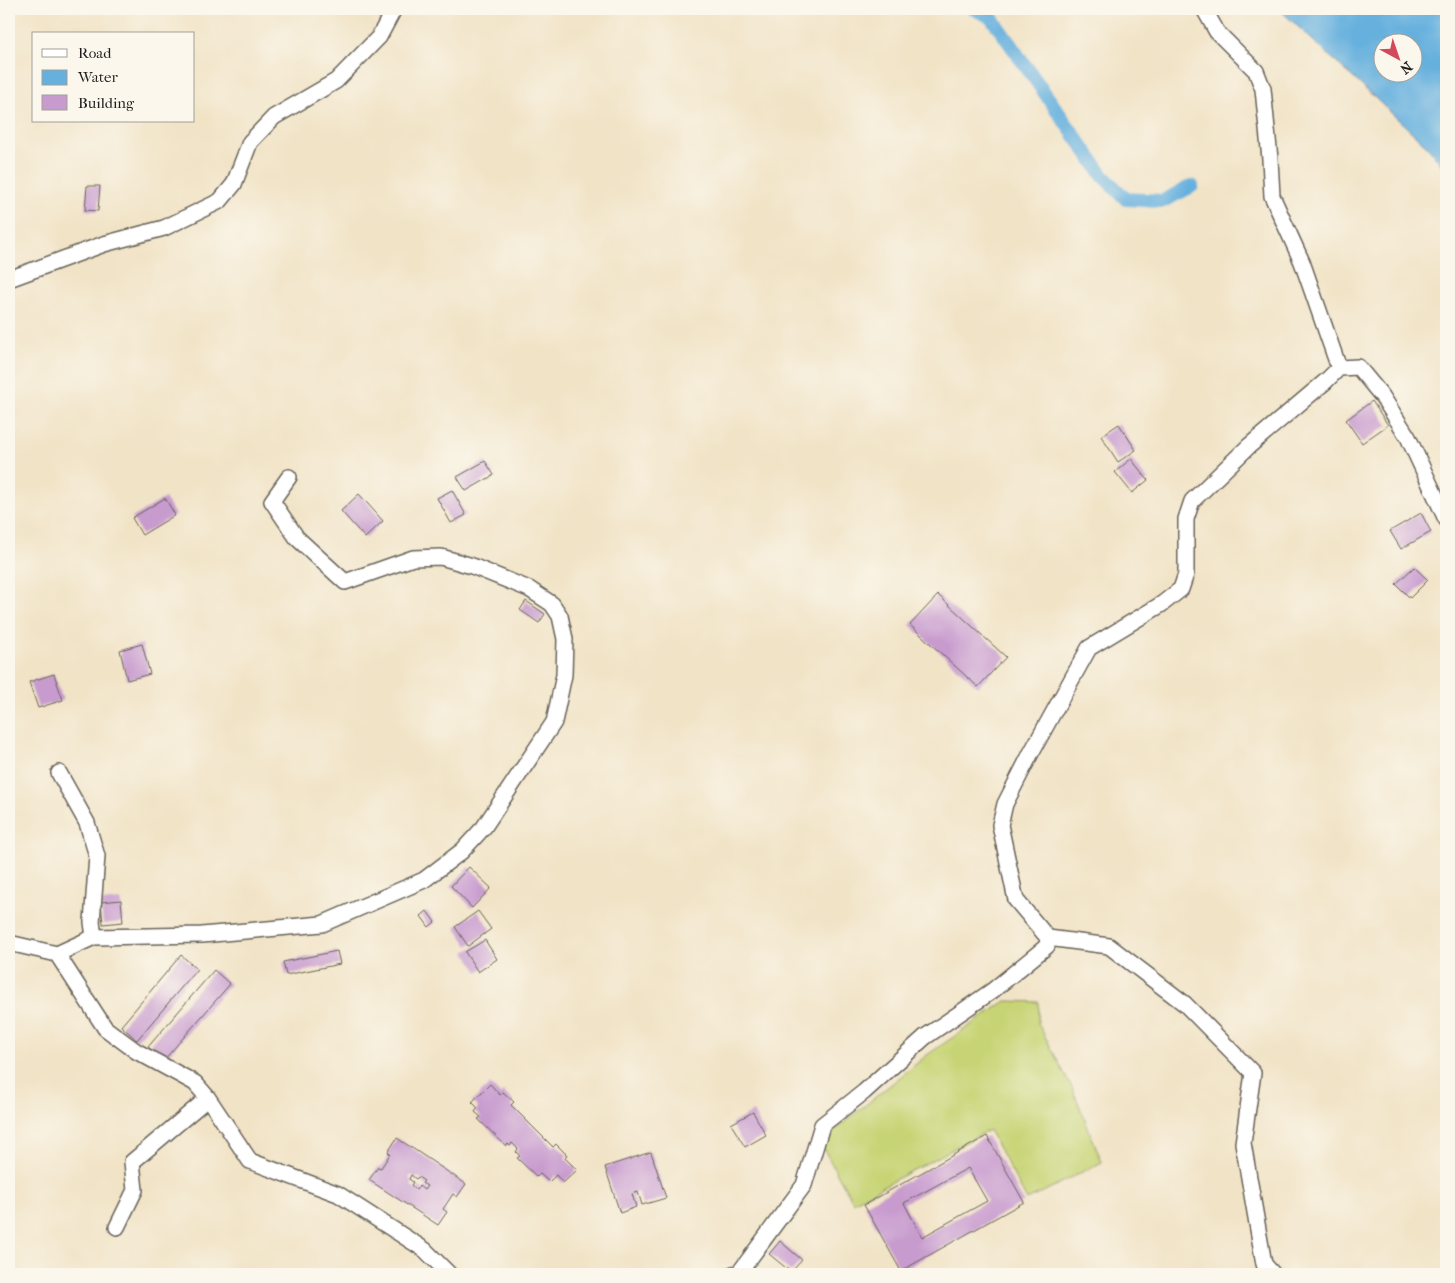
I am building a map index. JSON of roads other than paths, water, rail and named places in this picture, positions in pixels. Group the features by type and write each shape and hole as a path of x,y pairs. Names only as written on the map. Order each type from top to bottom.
{"street":[{"path":"9,279 104,244 164,228 220,201 234,184 250,142 274,117 336,81 380,37 394,9"},
{"path":"1204,9 1217,32 1256,71 1263,89 1272,196 1302,262 1340,368"},
{"path":"1048,942 1016,900 1000,825 1005,804 1089,648 1162,604 1181,589 1186,574 1186,519 1192,501 1249,446 1340,368 1358,367 1382,396 1408,437 1446,519"},
{"path":"9,943 57,954 94,936 202,935 322,924 424,880 462,851 484,827 554,722 564,675 565,640 560,616 552,604 529,589 472,566 441,558 414,558 345,582 297,538 272,501 289,476"},
{"path":"59,773 87,823 97,856 92,922 94,936"},
{"path":"733,1274 739,1273 804,1185 822,1125 864,1092 924,1037 992,991 1048,942 1109,946 1185,1004 1253,1073 1243,1143 1264,1264 1273,1274"},
{"path":"57,954 104,1028 136,1051 196,1083 250,1161 338,1194 426,1250 449,1274"},
{"path":"117,1226 135,1190 132,1162 208,1098"}],"water":[{"path":"1279,9 1446,9 1446,171 1429,148"}],"waterway":[{"path":"974,9 991,17 1104,177 1126,199 1163,201 1192,186"}]}
